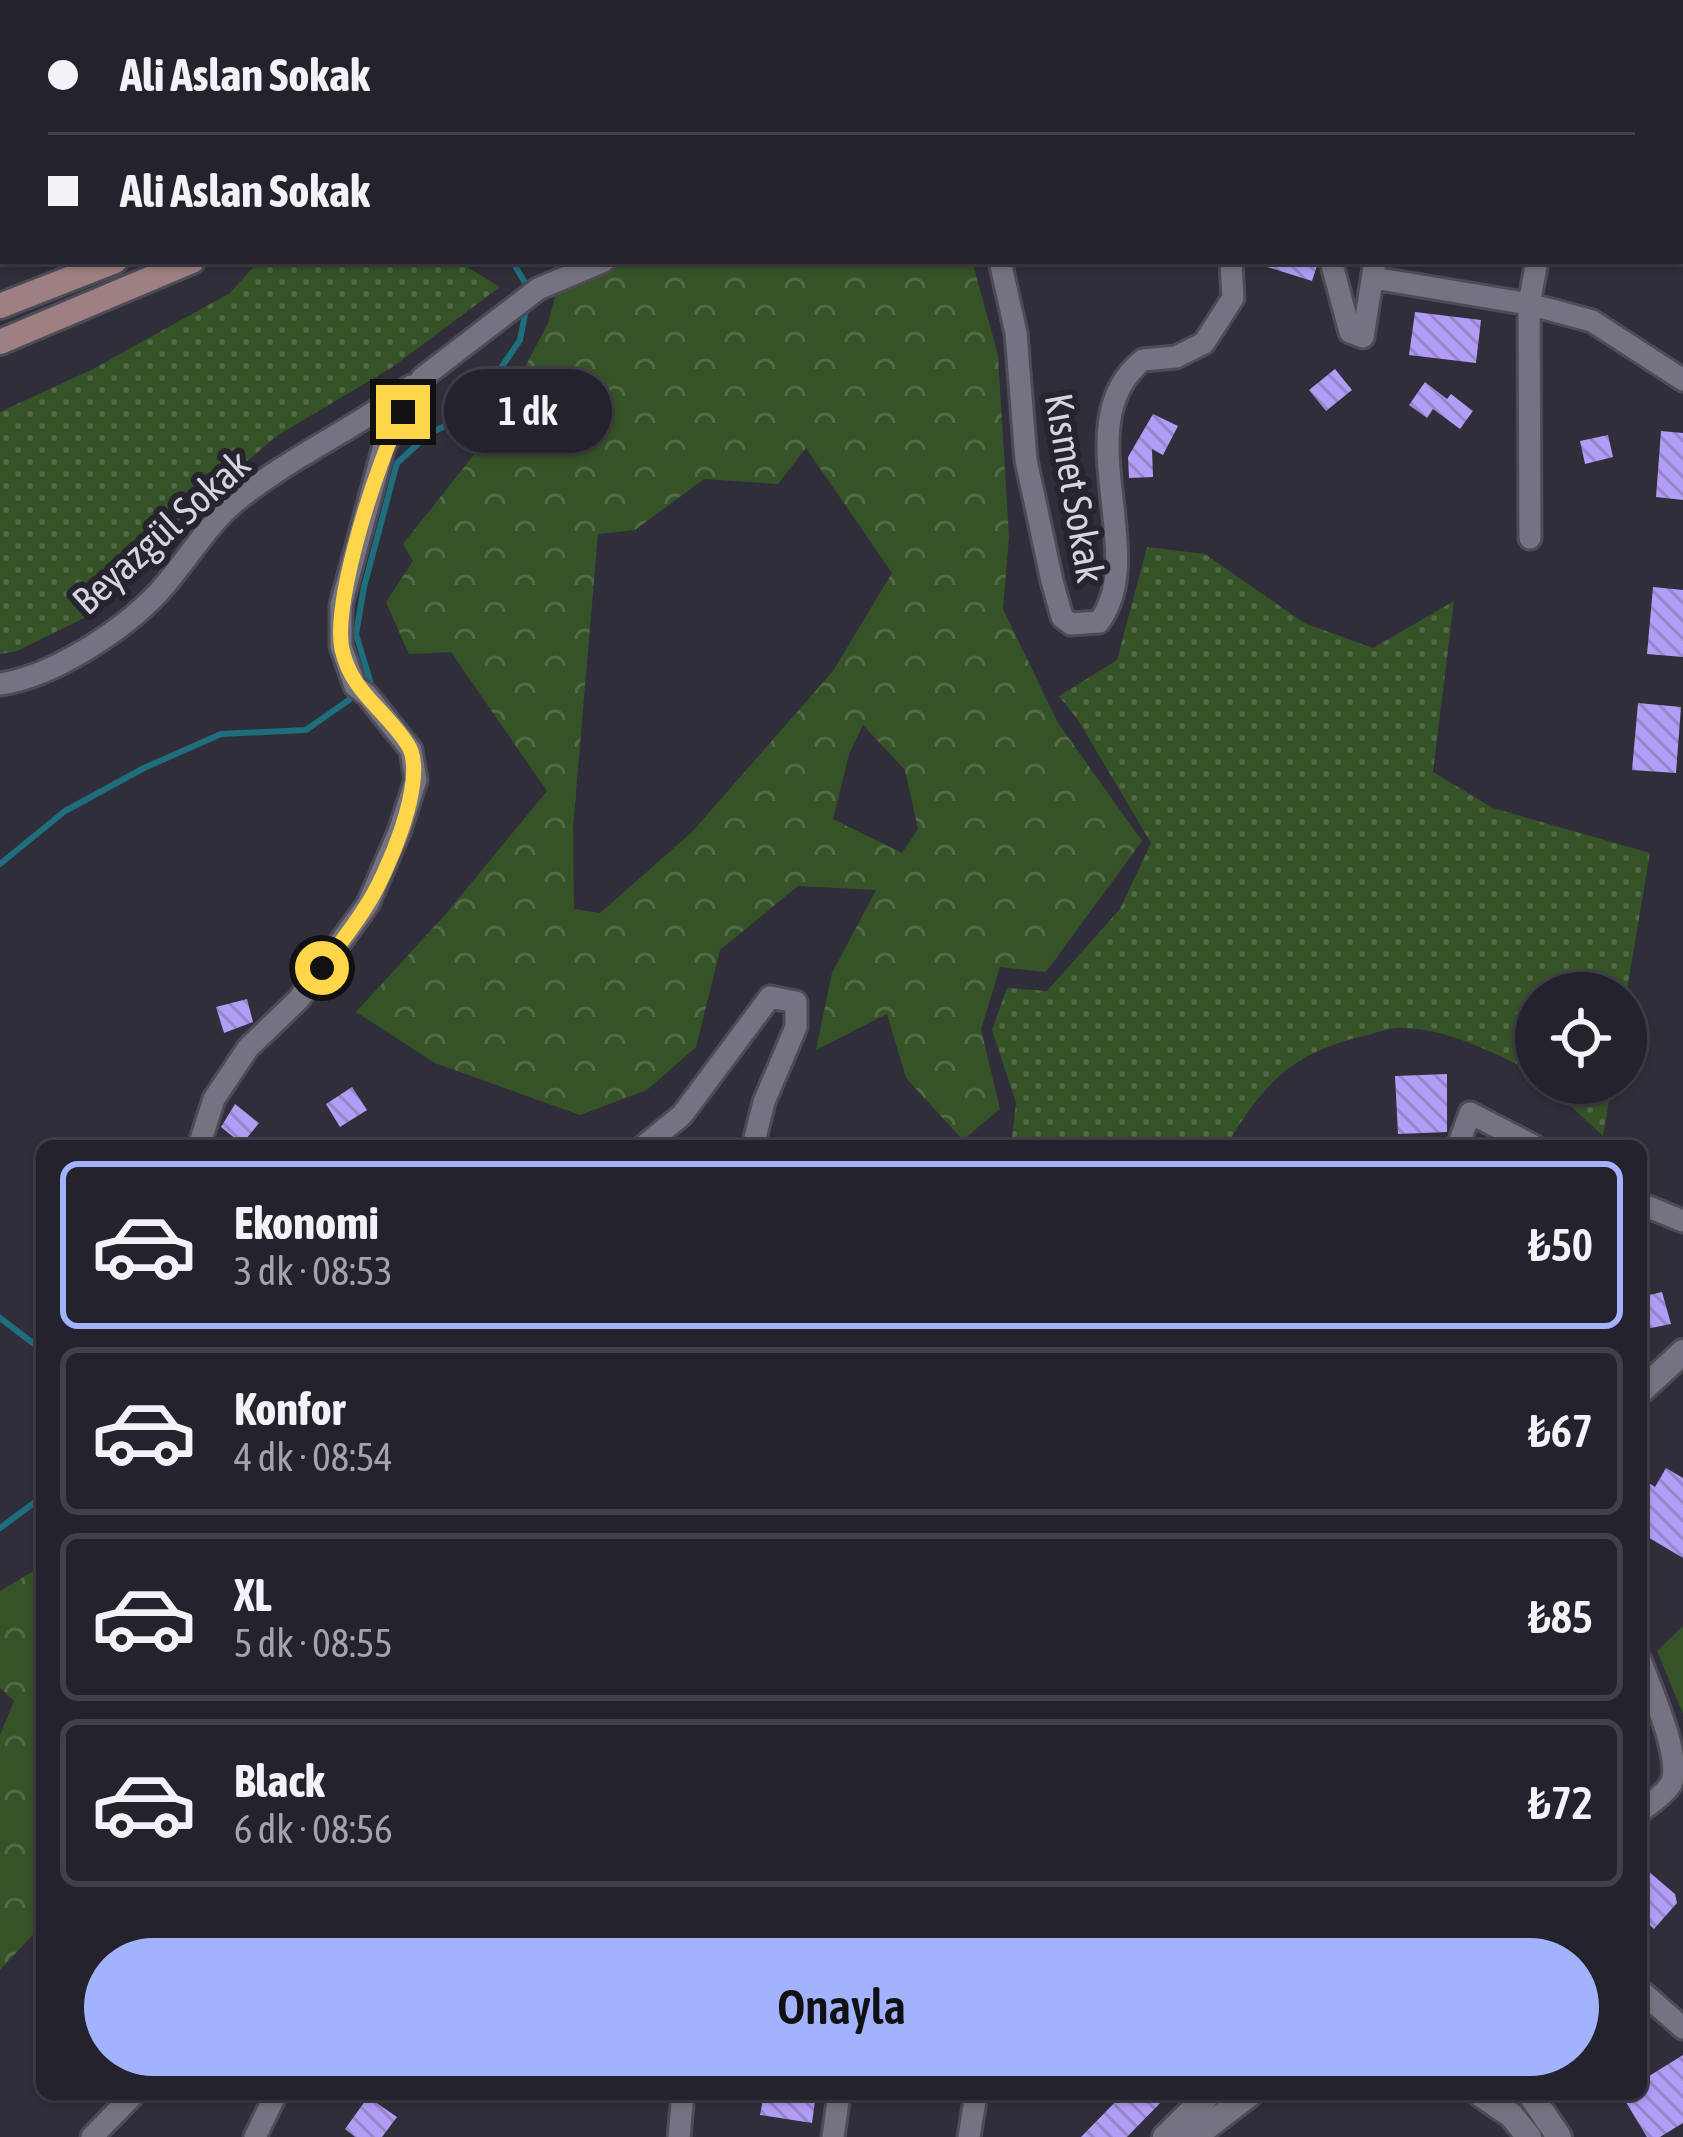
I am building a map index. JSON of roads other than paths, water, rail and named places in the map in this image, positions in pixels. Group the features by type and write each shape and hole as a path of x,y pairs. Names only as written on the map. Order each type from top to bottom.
{"main road":[{"path":"0,306 107,264"},
{"path":"0,342 185,264"}],"street":[{"name":"Beyazgül Sokak","path":"0,683 68,660 106,634 155,597 233,504 377,412 538,289 597,264"},
{"name":"Kısmet Sokak","path":"1001,264 1016,334 1026,460 1062,617 1071,624 1099,622 1106,613 1115,570 1108,426 1123,385 1142,360 1176,358 1204,343 1233,298 1231,264"},
{"path":"1332,264 1350,332 1363,337 1374,270 1592,321 1683,380"},
{"path":"1530,538 1529,304 1536,264"},
{"path":"201,1140 214,1099 248,1048 299,999 368,904 416,780 412,750 361,691 341,646 341,605 384,446 422,378"},
{"path":"651,1140 682,1115 770,997 796,1001 796,1027 764,1102 754,1140"},
{"path":"1460,1140 1470,1113 1522,1140"},
{"path":"1647,1206 1683,1221"},
{"path":"1647,1385 1683,1352"},
{"path":"1647,1678 1676,1757 1676,1792 1647,1807"},
{"path":"1647,1995 1683,2028"},
{"path":"92,2137 128,2100"},
{"path":"255,2137 273,2100"},
{"path":"679,2137 682,2100"},
{"path":"833,2137 837,2100"},
{"path":"969,2137 975,2100"},
{"path":"1165,2137 1203,2100"},
{"path":"1194,2137 1242,2100"},
{"path":"1489,2100 1511,2115 1529,2137"},
{"path":"1534,2100 1559,2137"}],"waterway":[{"path":"514,264 530,291"},
{"path":"367,687 371,684 356,634 397,463 430,433 469,415 520,340 527,304"},
{"path":"0,864 65,811 144,768 221,734 306,730 356,695"},
{"path":"0,1318 36,1345"},
{"path":"0,1528 36,1501"}]}
